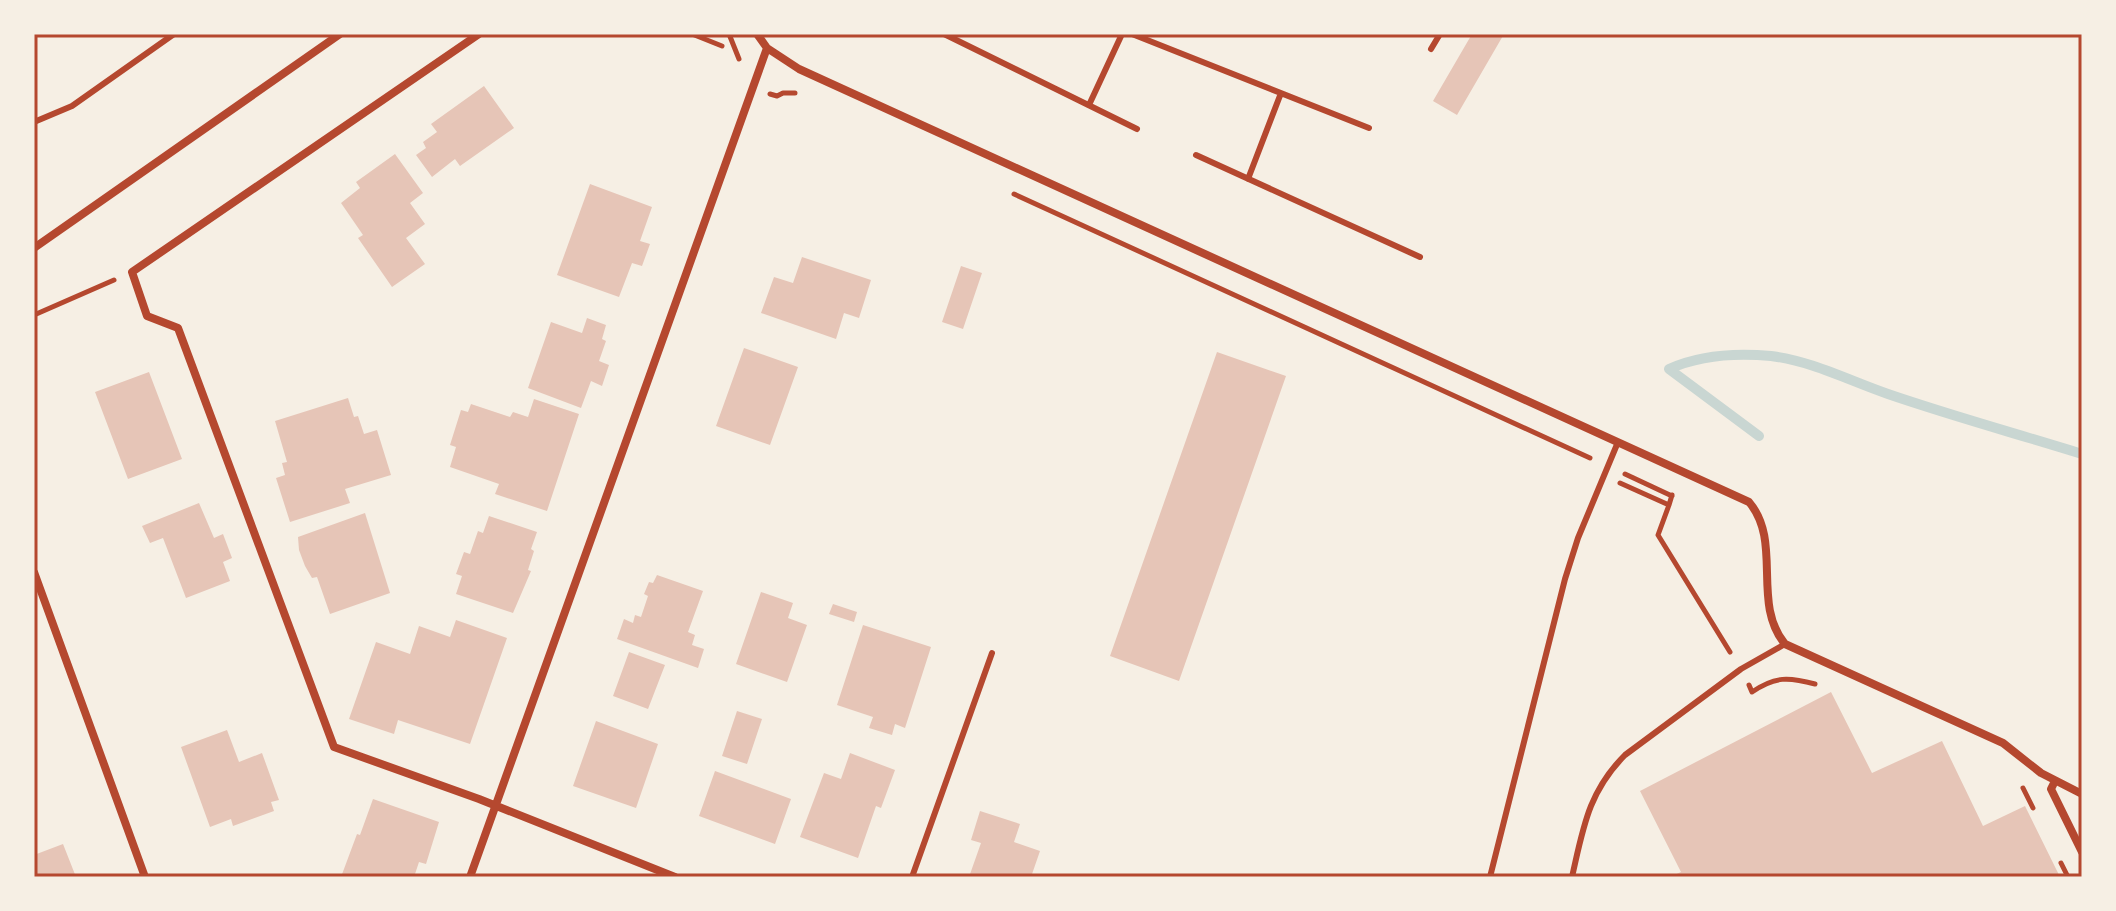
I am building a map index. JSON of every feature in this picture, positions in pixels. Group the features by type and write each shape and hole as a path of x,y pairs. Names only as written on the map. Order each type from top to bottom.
{"street":[{"path":"34,248 340,34"},
{"path":"479,34 132,272 147,316 178,328 334,747 496,806 675,877"},
{"path":"757,34 767,48 799,69 1749,502 1756,510 1765,548 1769,613 1777,634 1785,644 2003,743 2055,781 2082,794"},
{"path":"470,877 767,48"},
{"path":"34,572 145,877"},
{"path":"2055,781 2051,789 2082,852"}],"lane":[{"path":"34,122 72,106 174,34"},
{"path":"944,34 1137,129"},
{"path":"1089,105 1122,34"},
{"path":"1132,34 1369,128"},
{"path":"1431,49 1440,34"},
{"path":"1248,179 1281,93"},
{"path":"1196,155 1420,257"},
{"path":"1490,877 1565,579 1578,538 1618,442"},
{"path":"1572,877 1590,806 1614,766 1741,669 1785,644"},
{"path":"912,877 992,653"}],"path":[{"path":"692,34 722,46"},
{"path":"729,34 739,55 737,81 777,96 783,93 803,95"},
{"path":"1005,188 1025,200 1672,496"},
{"path":"34,315 132,272"}],"building":[{"path":"1472,34 1504,34 1457,115 1433,101"},
{"path":"484,86 514,128 460,166 455,159 432,177 416,155 426,148 423,142 437,132 431,124"},
{"path":"395,154 423,193 410,203 425,224 406,238 425,264 392,287 358,238 363,235 341,203 360,188 356,182"},
{"path":"590,184 652,207 640,241 650,244 642,266 632,263 619,297 557,275"},
{"path":"802,257 871,280 859,318 844,313 836,339 761,313 774,277 793,283"},
{"path":"961,266 982,273 963,329 942,322"},
{"path":"587,318 606,325 602,339 606,341 599,361 609,365 602,386 591,381 581,408 528,388 551,322 582,333"},
{"path":"744,348 798,367 770,445 716,426"},
{"path":"1217,352 1286,376 1179,681 1110,656"},
{"path":"149,372 182,459 128,479 95,392"},
{"path":"348,398 364,434 377,430 391,475 345,489 350,503 290,522 276,478 285,475 282,463 287,462 275,421"},
{"path":"534,399 579,414 547,511 495,494 499,484 450,467 456,447 450,445 461,410 468,412 471,404 510,417 513,412 528,417"},
{"path":"199,503 214,538 223,534 232,558 223,562 230,581 186,598 163,538 150,543 142,526"},
{"path":"365,513 390,593 330,614 317,577 312,578 305,566 298,537"},
{"path":"489,516 537,532 531,549 534,551 528,570 531,571 513,613 456,594 462,576 456,574 464,552 470,554 478,531 483,533"},
{"path":"657,575 703,591 688,632 695,635 692,645 704,649 698,668 617,639 624,619 633,623 635,615 641,617 648,596 644,594 649,582 653,583"},
{"path":"761,592 793,603 788,618 807,625 787,682 736,664"},
{"path":"833,604 857,612 854,622 829,614"},
{"path":"456,620 507,638 470,744 398,720 394,734 349,719 376,642 410,654 419,626 450,637"},
{"path":"863,625 931,647 905,728 895,724 892,735 869,728 873,717 837,705"},
{"path":"629,652 665,665 648,709 613,696"},
{"path":"1831,692 1872,773 1942,741 1983,826 2025,806 2060,877 1670,877 1681,872 1640,791"},
{"path":"737,711 762,719 747,764 722,756"},
{"path":"596,721 658,744 636,808 573,786"},
{"path":"227,730 239,762 262,753 279,800 271,802 274,811 233,826 231,819 210,827 181,747"},
{"path":"850,753 895,770 881,808 876,806 858,858 800,837 824,773 841,779"},
{"path":"715,771 791,799 775,844 699,816"},
{"path":"373,799 439,822 426,864 419,862 414,877 341,877"},
{"path":"980,811 1020,824 1014,842 1040,851 1031,877 969,877 981,843 971,840"},
{"path":"63,844 76,877 34,877 34,855"}],"waterway":[{"path":"1759,436 1669,369 1719,356 1758,355 1786,359 1912,402 2082,454"}]}
